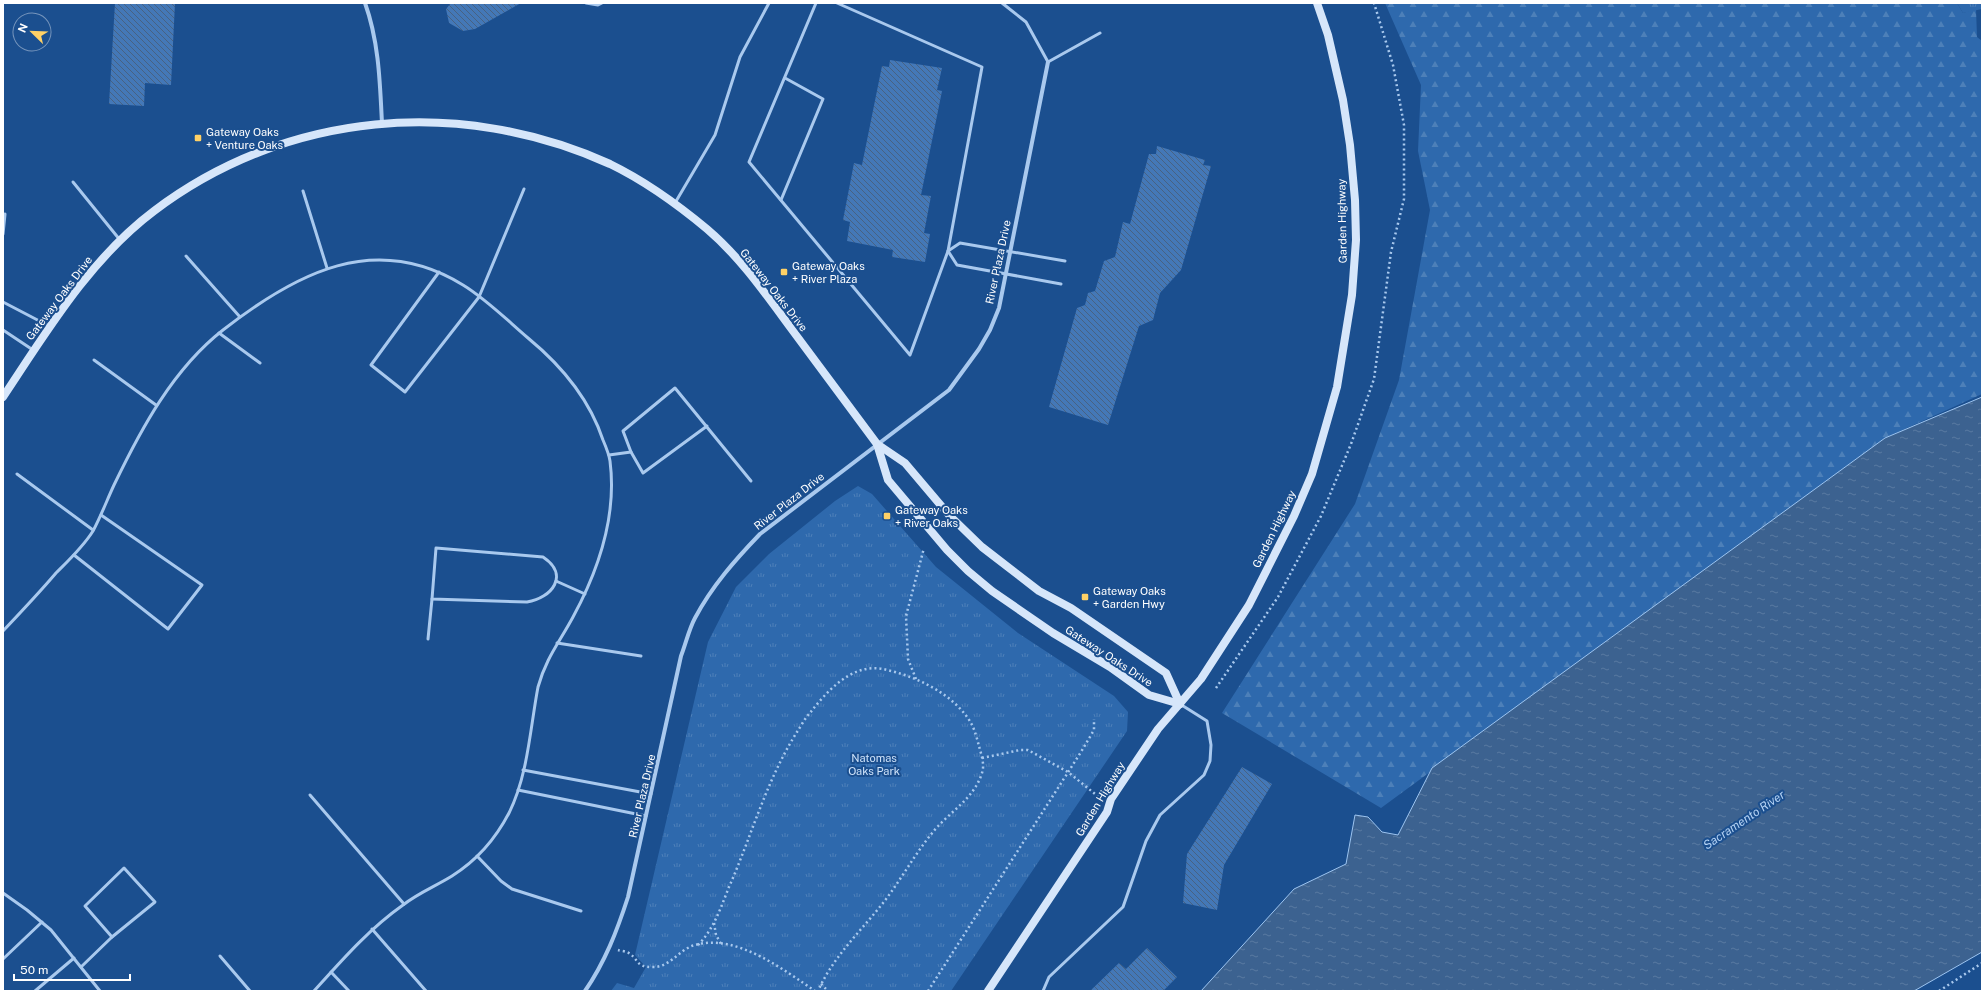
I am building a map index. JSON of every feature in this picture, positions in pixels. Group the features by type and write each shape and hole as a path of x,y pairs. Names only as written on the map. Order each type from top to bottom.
{"street":[{"path":"365,3 375,38 380,70 382,124"},
{"name":"Garden Highway","path":"988,991 1107,812 1111,799 1153,735 1202,679 1248,605 1294,516 1312,474 1337,387 1352,294 1356,240 1355,200 1350,145 1343,100 1328,35 1317,3"},
{"name":"River Plaza Drive","path":"584,991 610,947 628,897 681,656 695,618 714,586 734,561 760,534 949,390 965,370 990,330 998,308 1048,62"},
{"name":"Gateway Oaks Drive","path":"3,397 50,327 96,265 152,212 177,194 212,174 281,143 357,127 424,122 468,124 527,135 570,148 611,165 638,179 675,203 710,232 751,274 877,444 905,463 949,515 982,548 1039,591 1071,608 1166,673 1180,704"},
{"name":"Gateway Oaks Drive","path":"877,444 888,480 947,550 968,571 992,591 1053,633 1089,654 1149,695 1180,704"}],"lane":[{"path":"586,3 598,5 602,3"},
{"path":"675,203 715,135 740,57 769,3"},
{"path":"816,3 749,162 910,355 948,251 982,67 837,3"},
{"path":"1002,3 1026,22 1048,62 1100,33"},
{"path":"781,200 823,98 785,78"},
{"path":"73,182 120,241"},
{"path":"439,272 371,366 405,392 479,298 524,190"},
{"path":"303,191 327,268"},
{"path":"3,234 4,214"},
{"path":"948,251 960,243 1065,261"},
{"path":"948,251 957,265 1061,284"},
{"path":"186,256 240,317"},
{"path":"3,630 74,555 93,530 134,445 156,405 197,355 219,333 240,317 283,291 327,268 365,260 393,260 421,265 439,272 466,286 560,366 579,390 599,426 609,455 610,486 605,535 595,571 571,621 557,642 542,672 518,790 508,814 499,830 477,856 454,875 404,904 372,929 314,991"},
{"path":"3,302 12,305 50,327"},
{"path":"3,330 34,350"},
{"path":"219,333 260,363"},
{"path":"94,360 156,405"},
{"path":"707,426 642,473 631,452 623,431 675,388 707,426 751,482"},
{"path":"609,455 631,452"},
{"path":"17,474 93,530"},
{"path":"74,555 168,628 202,585 101,515"},
{"path":"428,639 436,548 543,557 552,563 555,568 556,581 550,591 538,600 526,602 432,600"},
{"path":"556,581 585,594"},
{"path":"557,642 641,656"},
{"path":"1043,991 1049,977 1123,907 1146,841 1160,815 1204,775 1210,761 1211,745 1207,721 1180,704"},
{"path":"523,770 651,794"},
{"path":"518,790 646,816"},
{"path":"310,795 404,904"},
{"path":"477,856 512,889 582,911"},
{"path":"81,967 112,937 155,902 124,868 85,906 112,937"},
{"path":"3,893 51,930 100,991"},
{"path":"3,959 42,922"},
{"path":"372,929 426,991"},
{"path":"220,956 250,991"},
{"path":"35,991 74,958"},
{"path":"331,972 349,991"}],"path":[{"path":"916,679 908,659 906,616 924,548"},
{"path":"610,947 630,954 642,965 652,967 665,964 689,948 698,945 721,944 748,951 773,963 786,970 816,991 839,955 883,903 934,831 972,792 982,774 983,768 982,758 971,723 940,692 916,679 882,669 872,668 860,671 850,675 832,687 809,713 775,769 758,809 738,869 714,923 698,945"},
{"path":"928,991 1094,730 1094,719"},
{"path":"982,758 1020,750 1028,750 1068,772 1098,797"},
{"path":"714,923 716,936 721,944"},
{"path":"1939,991 1982,963"},
{"path":"821,984 828,991"}],"green space":[{"path":"1385,3 1957,3 1963,13 1976,9 1977,37 1982,41 1982,394 1885,438 1381,808 1222,713 1355,504 1399,380 1430,210 1418,151 1421,85"},
{"path":"1957,3 1982,3 1982,9 1963,13"},
{"name":"Natomas Oaks Park","path":"858,486 872,494 936,567 1018,633 1114,696 1128,712 1127,731 951,991 611,991 617,983 634,988 646,967 635,955 708,642 736,587 769,554 835,501"}],"water":[{"name":"Sacramento River","path":"1982,397 1982,952 1914,991 1201,991 1294,889 1346,864 1355,815 1368,817 1382,832 1398,835 1432,768 1885,438"}],"building":[{"path":"115,3 175,3 171,85 145,83 144,106 109,104"},
{"path":"451,3 521,3 475,29 463,31 449,23 446,9"},
{"path":"890,60 942,68 937,90 942,91 921,195 931,196 924,233 930,234 925,262 892,257 893,250 847,241 850,222 843,220 854,163 862,165 882,66 889,67"},
{"path":"1157,146 1205,160 1203,165 1211,166 1181,270 1160,293 1153,320 1139,326 1108,425 1049,407 1077,308 1085,305 1088,293 1095,291 1104,261 1115,257 1123,222 1130,224 1149,154 1156,154"},
{"path":"1242,767 1272,784 1224,865 1217,910 1183,903 1187,854"},
{"path":"1147,948 1177,977 1163,991 1090,991 1119,963 1126,969"}],"place":[{"name":"Gateway Oaks + Venture Oaks","path":"198,138"},
{"name":"Gateway Oaks + River Plaza","path":"784,272"},
{"name":"Gateway Oaks + River Oaks","path":"887,516"},
{"name":"Gateway Oaks + Garden Hwy","path":"1085,597"}]}
